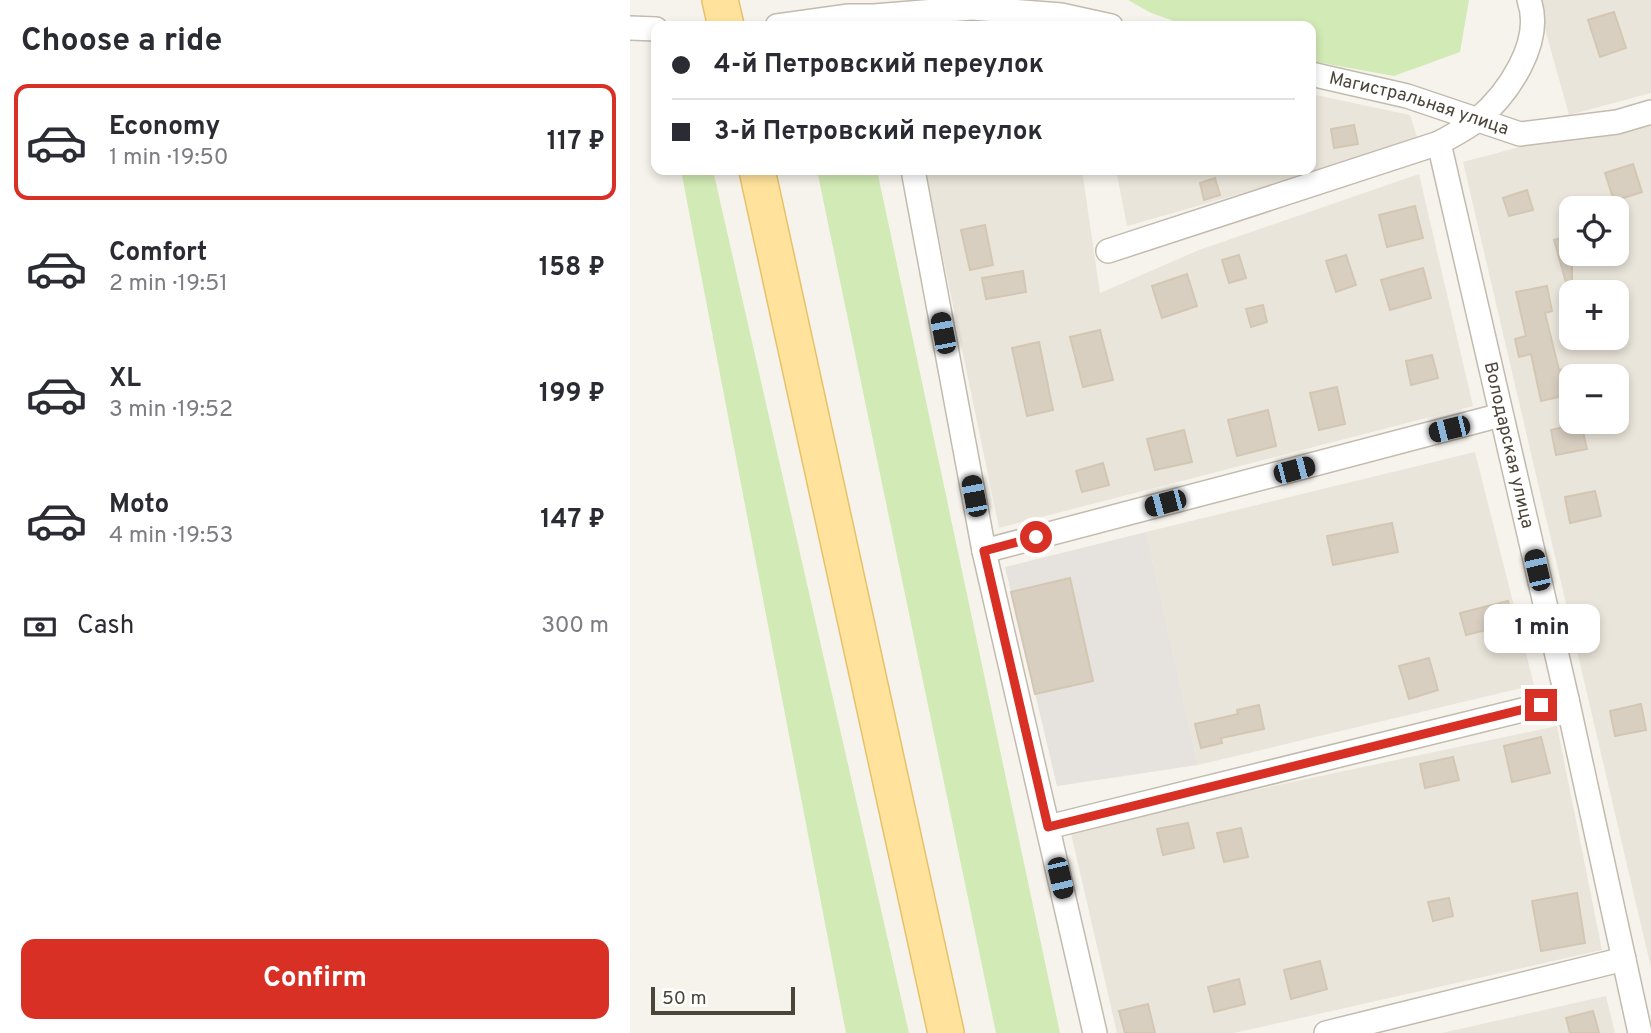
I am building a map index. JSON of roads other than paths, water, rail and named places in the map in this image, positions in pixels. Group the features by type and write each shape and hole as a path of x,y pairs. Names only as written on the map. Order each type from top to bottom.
{"main road":[{"path":"720,0 725,21"},
{"path":"758,175 946,1033"}],"street":[{"path":"1108,251 1439,143 1476,120 1516,75 1528,46 1534,13 1529,0"},
{"path":"796,21 849,8 876,21 971,8 1061,15 1088,21"},
{"path":"630,28 651,29"},
{"name":"Магистральная улица","path":"1316,75 1407,96 1520,134 1617,122 1651,112"},
{"name":"Володарская улица","path":"1439,143 1567,699 1640,1033"},
{"path":"914,175 984,551 1095,1033"},
{"path":"984,551 1501,415"},
{"path":"1048,827 1567,699"},
{"path":"1326,1033 1624,959"}]}
